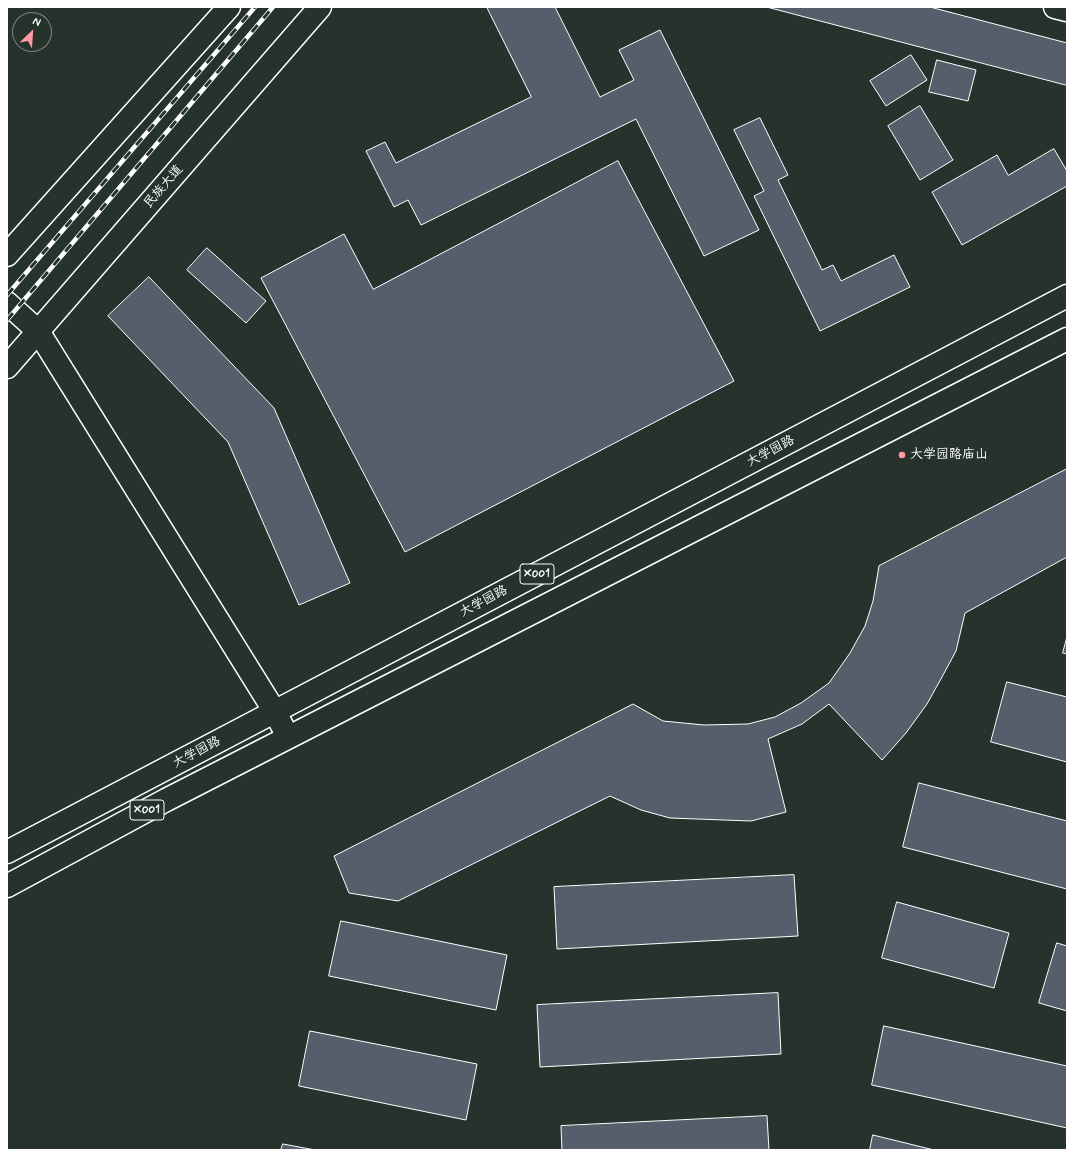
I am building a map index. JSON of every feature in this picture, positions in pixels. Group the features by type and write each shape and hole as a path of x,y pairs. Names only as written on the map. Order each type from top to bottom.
{"main road":[{"path":"7,255 229,7"},
{"name":"民族大道","path":"7,367 320,7"},
{"path":"1055,7 1067,10"},
{"name":"大学园路","path":"7,852 1067,296"},
{"path":"7,303 38,331 275,712 288,737"},
{"name":"大学园路","path":"7,886 166,800 288,737 1067,339"}],"building":[{"path":"487,7 555,7 600,97 634,80 619,50 660,30 759,230 704,256 636,119 421,225 408,200 394,207 366,151 385,142 396,163 531,97"},
{"path":"767,7 930,7 1067,43 1067,85"},
{"path":"911,55 927,80 886,106 870,81"},
{"path":"937,60 976,70 968,101 929,92"},
{"path":"920,106 953,160 920,180 888,126"},
{"path":"760,118 788,175 778,180 822,270 833,265 841,281 894,255 910,287 820,331 754,196 764,191 734,130"},
{"path":"1054,149 1067,171 1067,186 962,245 932,192 997,155 1008,175"},
{"path":"618,161 734,381 405,552 261,278 344,234 373,289"},
{"path":"207,248 266,301 246,323 187,270"},
{"path":"149,277 274,408 350,583 299,605 228,442 108,316"},
{"path":"1067,469 1067,557 965,613 956,651 927,704 906,733 882,760 829,704 802,724 768,739 786,812 751,821 670,818 641,810 610,796 398,901 349,893 334,856 633,704 663,721 704,725 748,724 775,717 801,703 829,683 850,653 865,626 873,601 879,566"},
{"path":"1067,637 1067,654 1063,653"},
{"path":"1007,682 1067,697 1067,762 991,742"},
{"path":"919,783 1067,821 1067,889 903,847"},
{"path":"794,875 798,936 557,949 554,887"},
{"path":"897,902 1009,933 994,988 882,958"},
{"path":"341,921 507,955 496,1010 329,976"},
{"path":"1057,943 1067,946 1067,1011 1039,1003"},
{"path":"778,993 781,1054 540,1067 537,1005"},
{"path":"884,1026 1067,1066 1067,1128 872,1085"},
{"path":"310,1031 477,1064 466,1120 299,1086"},
{"path":"767,1116 769,1150 562,1150 561,1126"},
{"path":"873,1135 934,1150 870,1150"},
{"path":"283,1144 315,1150 281,1150"}],"railway":[{"path":"7,295 255,7"},
{"path":"7,320 273,7"}],"place":[{"name":"大学园路庙山","path":"902,455"}]}
